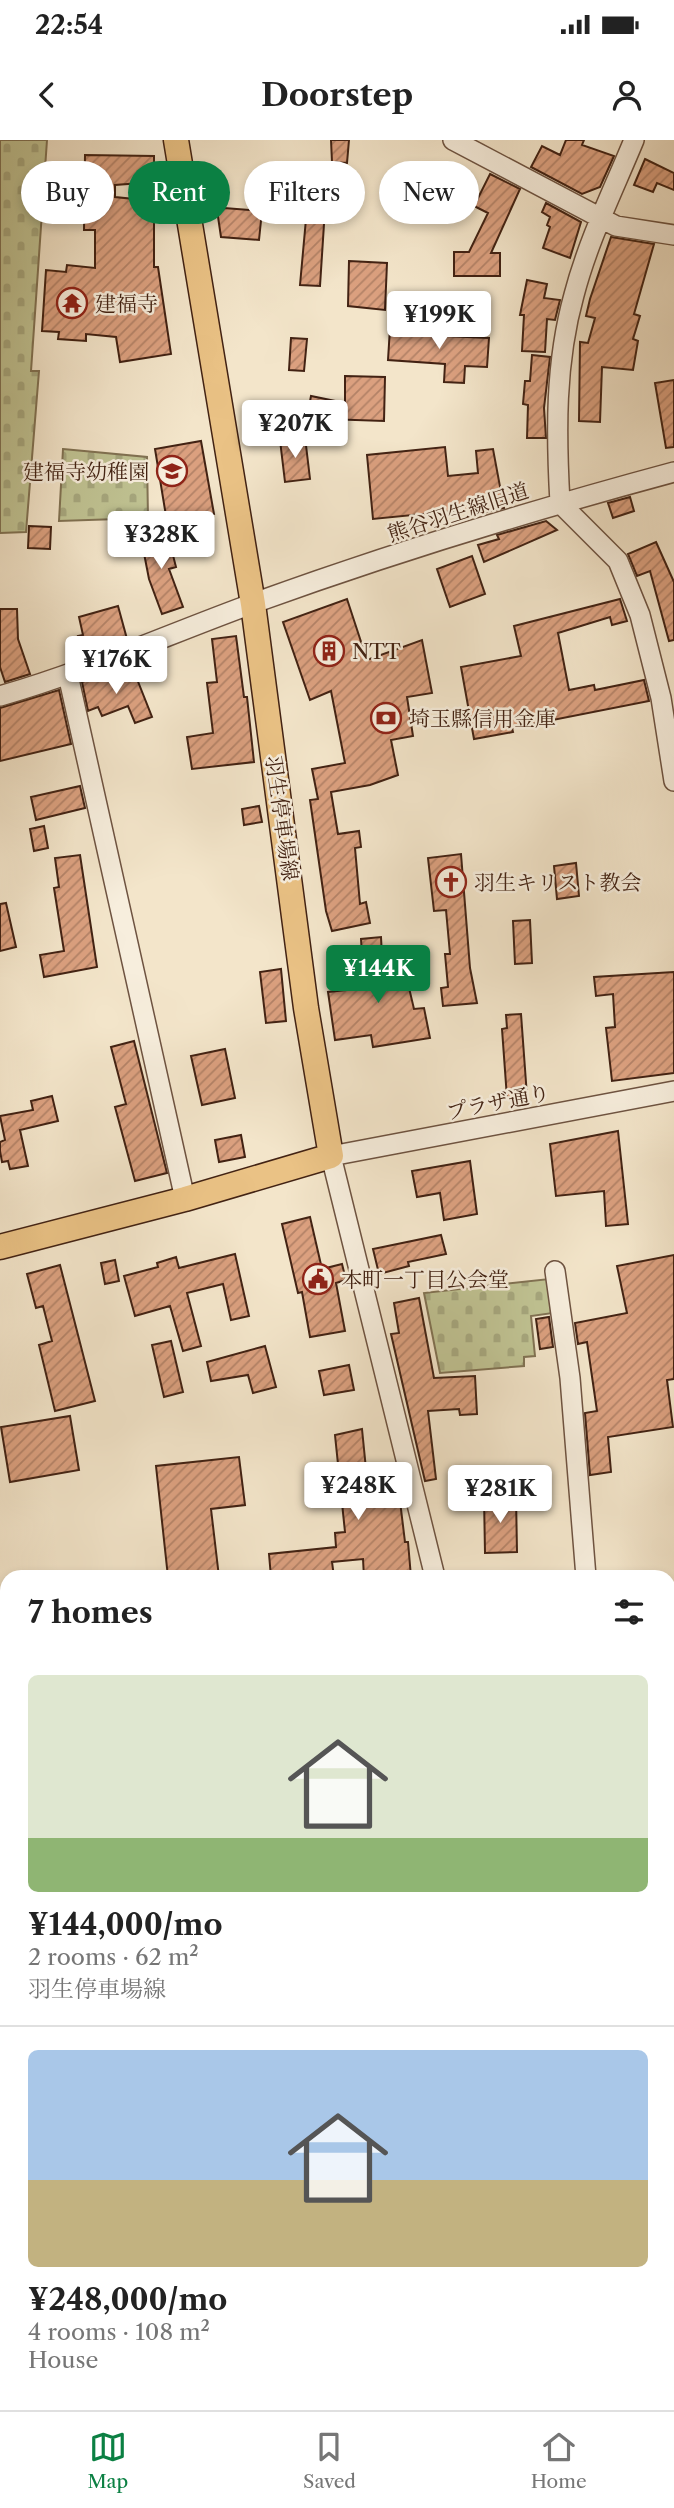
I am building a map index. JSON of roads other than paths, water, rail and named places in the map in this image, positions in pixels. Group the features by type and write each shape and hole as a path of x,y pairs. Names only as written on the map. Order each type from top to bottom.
{"main road":[{"name":"羽生停車場線","path":"176,140 253,604 306,1008 331,1156"},
{"path":"0,1247 185,1199 331,1156"}],"street":[{"path":"453,140 616,226 674,235"},
{"name":"熊谷羽生線旧道","path":"0,696 68,675 253,604 560,503 556,437 560,372 573,296 600,217 634,140"},
{"path":"674,472 560,503 618,561 640,615 667,697 674,781"},
{"path":"68,675 185,1199"},
{"name":"プラザ通り","path":"331,1156 674,1091"},
{"path":"331,1156 433,1570"},
{"path":"555,1270 570,1378 585,1570"}],"place":[{"name":"建福寺","path":"72,303"},
{"name":"建福寺幼稚園","path":"172,471"},
{"name":"NTT","path":"329,651"},
{"name":"埼玉縣信用金庫","path":"386,718"},
{"name":"羽生キリスト教会","path":"451,882"},
{"name":"本町一丁目公会堂","path":"318,1279"}]}
